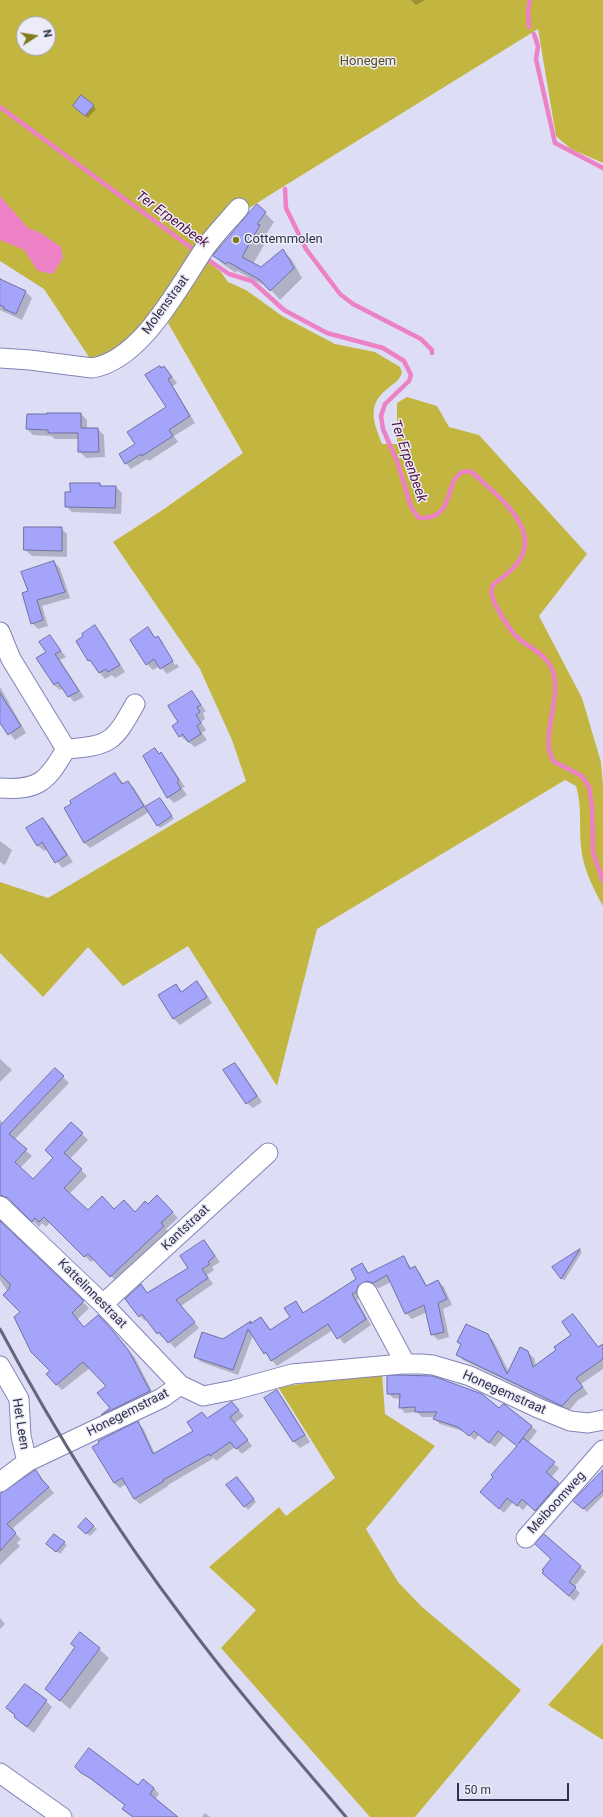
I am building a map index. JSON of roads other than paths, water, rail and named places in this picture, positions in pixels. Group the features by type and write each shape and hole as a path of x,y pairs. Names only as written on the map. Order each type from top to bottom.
{"street":[{"name":"Molenstraat","path":"0,358 30,360 92,368 102,366 120,357 140,340 158,319 202,253 239,208"},
{"path":"0,632 11,659 66,749"},
{"path":"66,749 89,748 111,740 122,728 135,704"},
{"path":"0,788 19,790 40,782 52,772 66,749"},
{"name":"Kantstraat","path":"104,1304 268,1153"},
{"name":"Kattelinnestraat","path":"0,1206 104,1304 180,1385"},
{"path":"367,1292 405,1364"},
{"name":"Honegemstraat","path":"0,1482 27,1462 155,1401 180,1385 203,1396 234,1390 292,1374 405,1364 432,1365 470,1376 538,1408 570,1421 588,1423 603,1420"},
{"name":"Het Leen","path":"0,1366 19,1399 21,1436 27,1462"},
{"name":"Meiboomweg","path":"526,1538 603,1450"},
{"path":"0,1773 62,1817"}],"waterway":[{"path":"529,27 528,11 530,0"},
{"path":"534,34 538,46 536,59 555,143 603,168"},
{"name":"Ter Erpenbeek","path":"0,107 197,252"},
{"path":"285,189 286,208 306,249 340,294 353,304 421,339 432,350 432,353"},
{"name":"Ter Erpenbeek","path":"204,257 229,274 252,281 284,310 327,333 383,348 404,361 411,375 409,381 385,404 381,416 383,429 398,464 411,507 419,518 431,517 439,513 448,499 457,476 463,472 472,472 493,491 514,514 522,527 525,540 523,553 513,569 492,586 493,599 498,610 515,635 543,656 547,660 554,674 555,695 549,728 549,752 553,761 582,776 589,787 592,806 593,853 603,881"}],"railway":[{"path":"0,1329 63,1441 133,1549 202,1644 242,1694 346,1817"}],"place":[{"name":"Cottemmolen","path":"236,240"}],"park label":[{"name":"Honegem","path":"368,62"}]}
